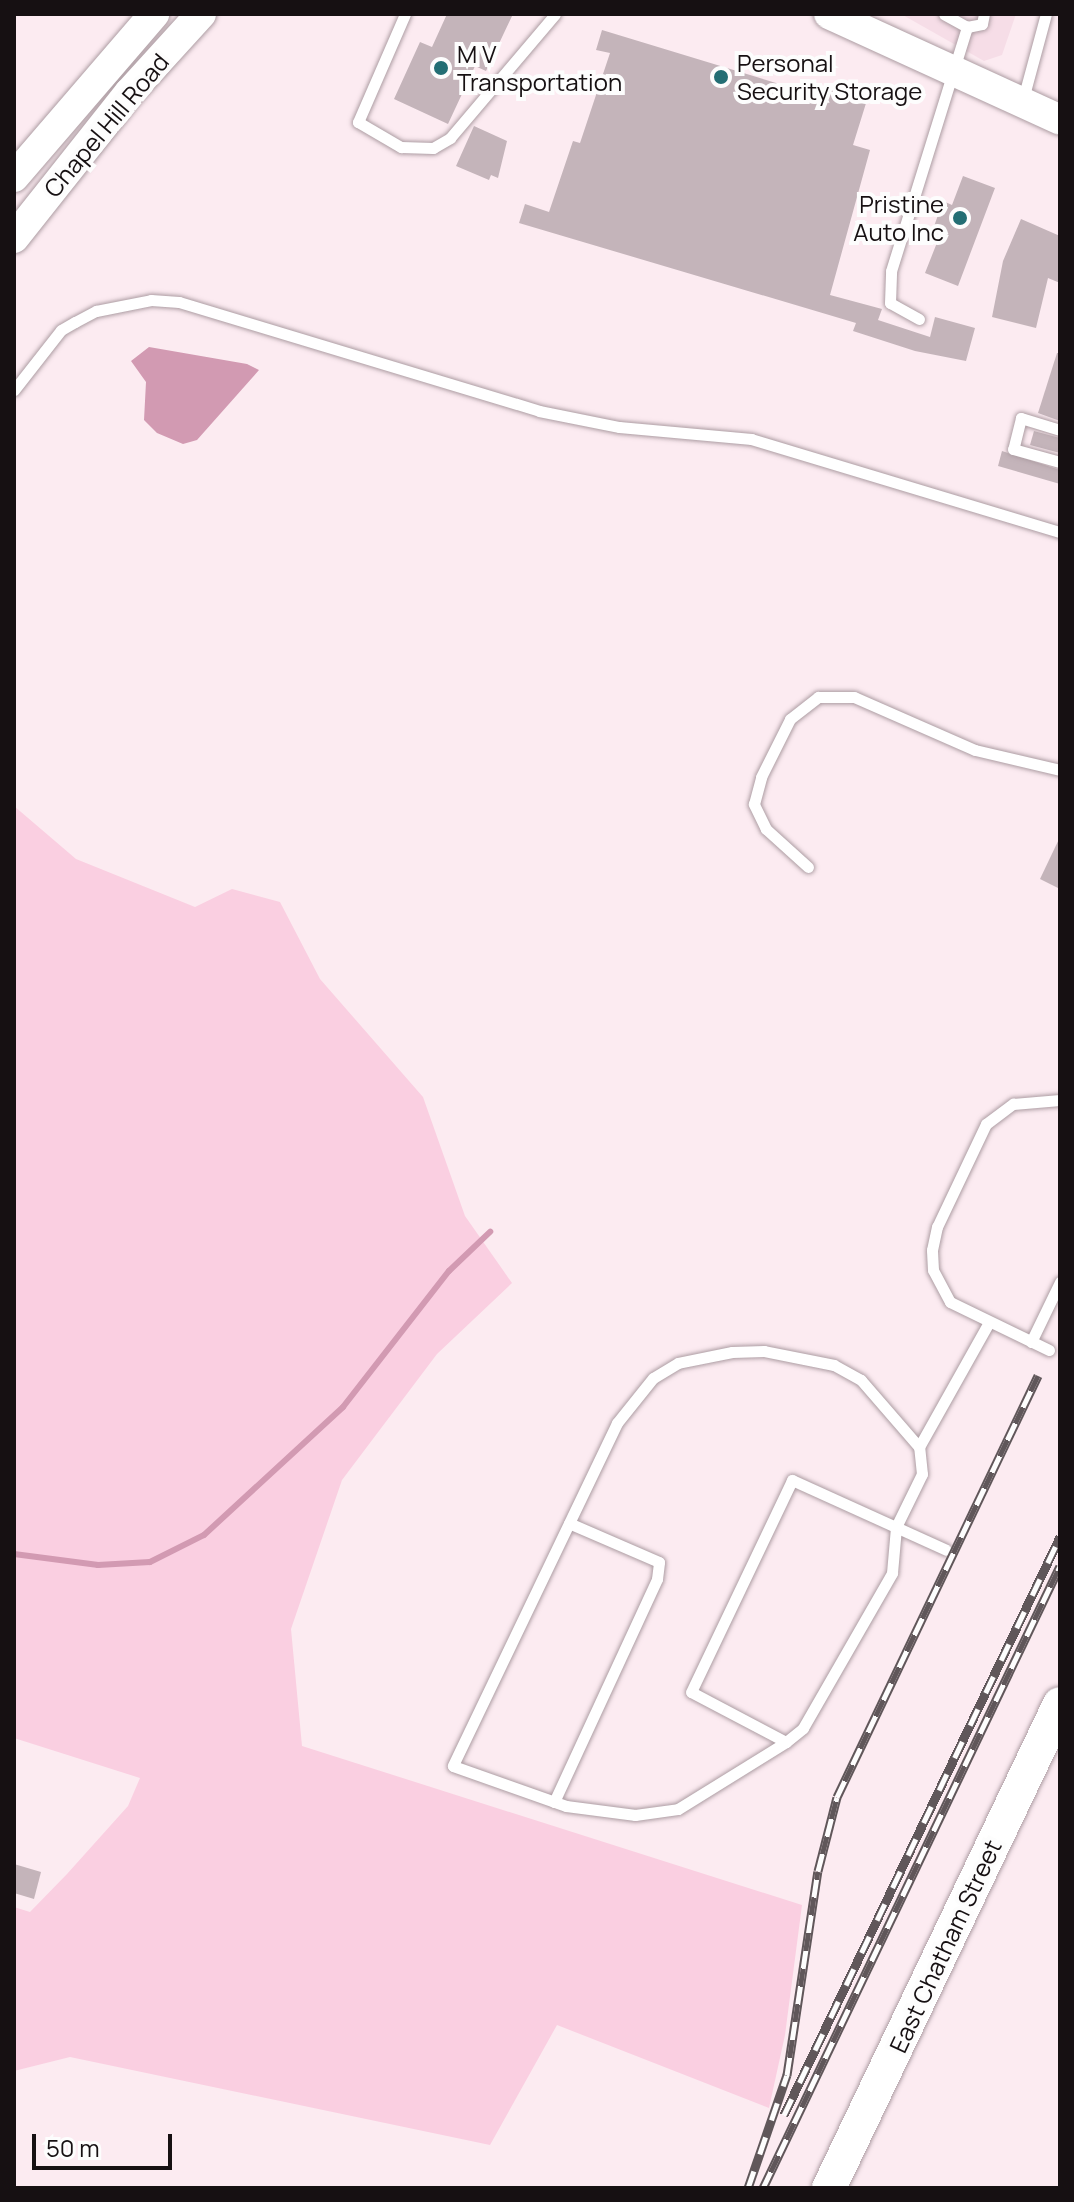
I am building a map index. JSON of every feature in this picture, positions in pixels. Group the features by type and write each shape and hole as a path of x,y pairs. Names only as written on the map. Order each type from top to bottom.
{"main road":[{"name":"Chapel Hill Road","path":"14,177 154,14"},
{"name":"Chapel Hill Road","path":"14,238 129,93 201,14"},
{"path":"829,14 1060,120"},
{"name":"East Chatham Street","path":"829,2188 1052,1738 1060,1704"}],"lane":[{"path":"405,14 358,122 401,147 433,148 450,138 555,14"},
{"path":"944,14 967,27 982,24 984,14"},
{"path":"1022,104 1046,14"},
{"path":"919,319 890,303 891,271 967,27"},
{"path":"14,390 61,330 75,322 96,311 151,300 179,302 539,411 619,427 751,439 1060,532"},
{"path":"1060,430 1021,418 1013,449 1060,462"},
{"path":"808,867 766,829 754,804 761,777 790,719 818,697 854,697 975,750 1060,770"},
{"path":"1049,1350 988,1324 950,1302 933,1270 937,1227 976,1139 993,1117 1028,1099 1060,1100"},
{"path":"1031,1342 1060,1282"},
{"path":"919,1447 988,1324"},
{"path":"764,1351 842,1369 872,1390 919,1447 922,1474 896,1527 892,1573 803,1728 786,1742 678,1809 597,1813 554,1802 453,1766 569,1523 634,1397 678,1363 702,1355 764,1351"},
{"path":"786,1742 691,1692 792,1480 946,1550"},
{"path":"554,1802 657,1579 659,1562 569,1523"}],"shaded area":[{"path":"901,14 1016,14 1002,55 984,61"},
{"path":"149,347 247,364 259,370 197,440 183,444 157,433 144,420 146,382 131,361"},
{"path":"14,806 76,859 195,907 232,889 280,902 320,979 423,1097 465,1216 512,1283 437,1354 342,1480 291,1629 302,1746 802,1905 785,2035 769,2108 557,2025 490,2145 70,2057 14,2071 14,1907 30,1912 128,1806 140,1778 14,1738"}],"building":[{"name":"M V Transportation","path":"447,14 513,14 486,71 475,66 448,124 394,99 420,42 432,47"},
{"path":"602,30 822,97 825,88 867,100 853,145 870,150 830,295 882,309 878,320 930,337 935,317 975,328 966,361 915,351 853,331 856,323 519,223 525,204 549,212 573,141 580,143 610,53 596,50"},
{"path":"474,126 507,141 498,178 491,175 489,180 456,166"},
{"name":"Pristine Auto Inc","path":"963,176 995,188 958,286 925,273 940,235 932,232 943,201 952,205"},
{"path":"1021,219 1060,236 1060,283 1048,278 1036,328 992,317 1003,261"},
{"path":"1057,353 1060,353 1060,421 1038,413"},
{"path":"1034,431 1060,438 1060,453 1030,445"},
{"path":"1002,451 1060,470 1060,484 998,466"},
{"path":"1060,837 1060,889 1040,879"},
{"path":"14,1864 41,1872 34,1899 14,1893"}],"waterway":[{"path":"14,1554 98,1565 150,1562 204,1535 343,1407 449,1271 490,1232"}],"railway":[{"path":"748,2188 787,2075 818,1871 837,1797 1038,1375"},
{"path":"784,2115 1060,1537"},
{"path":"763,2188 1060,1566"}],"place":[{"name":"M V Transportation","path":"441,68"},
{"name":"Personal Security Storage","path":"721,77"},
{"name":"Pristine Auto Inc","path":"960,218"}]}
